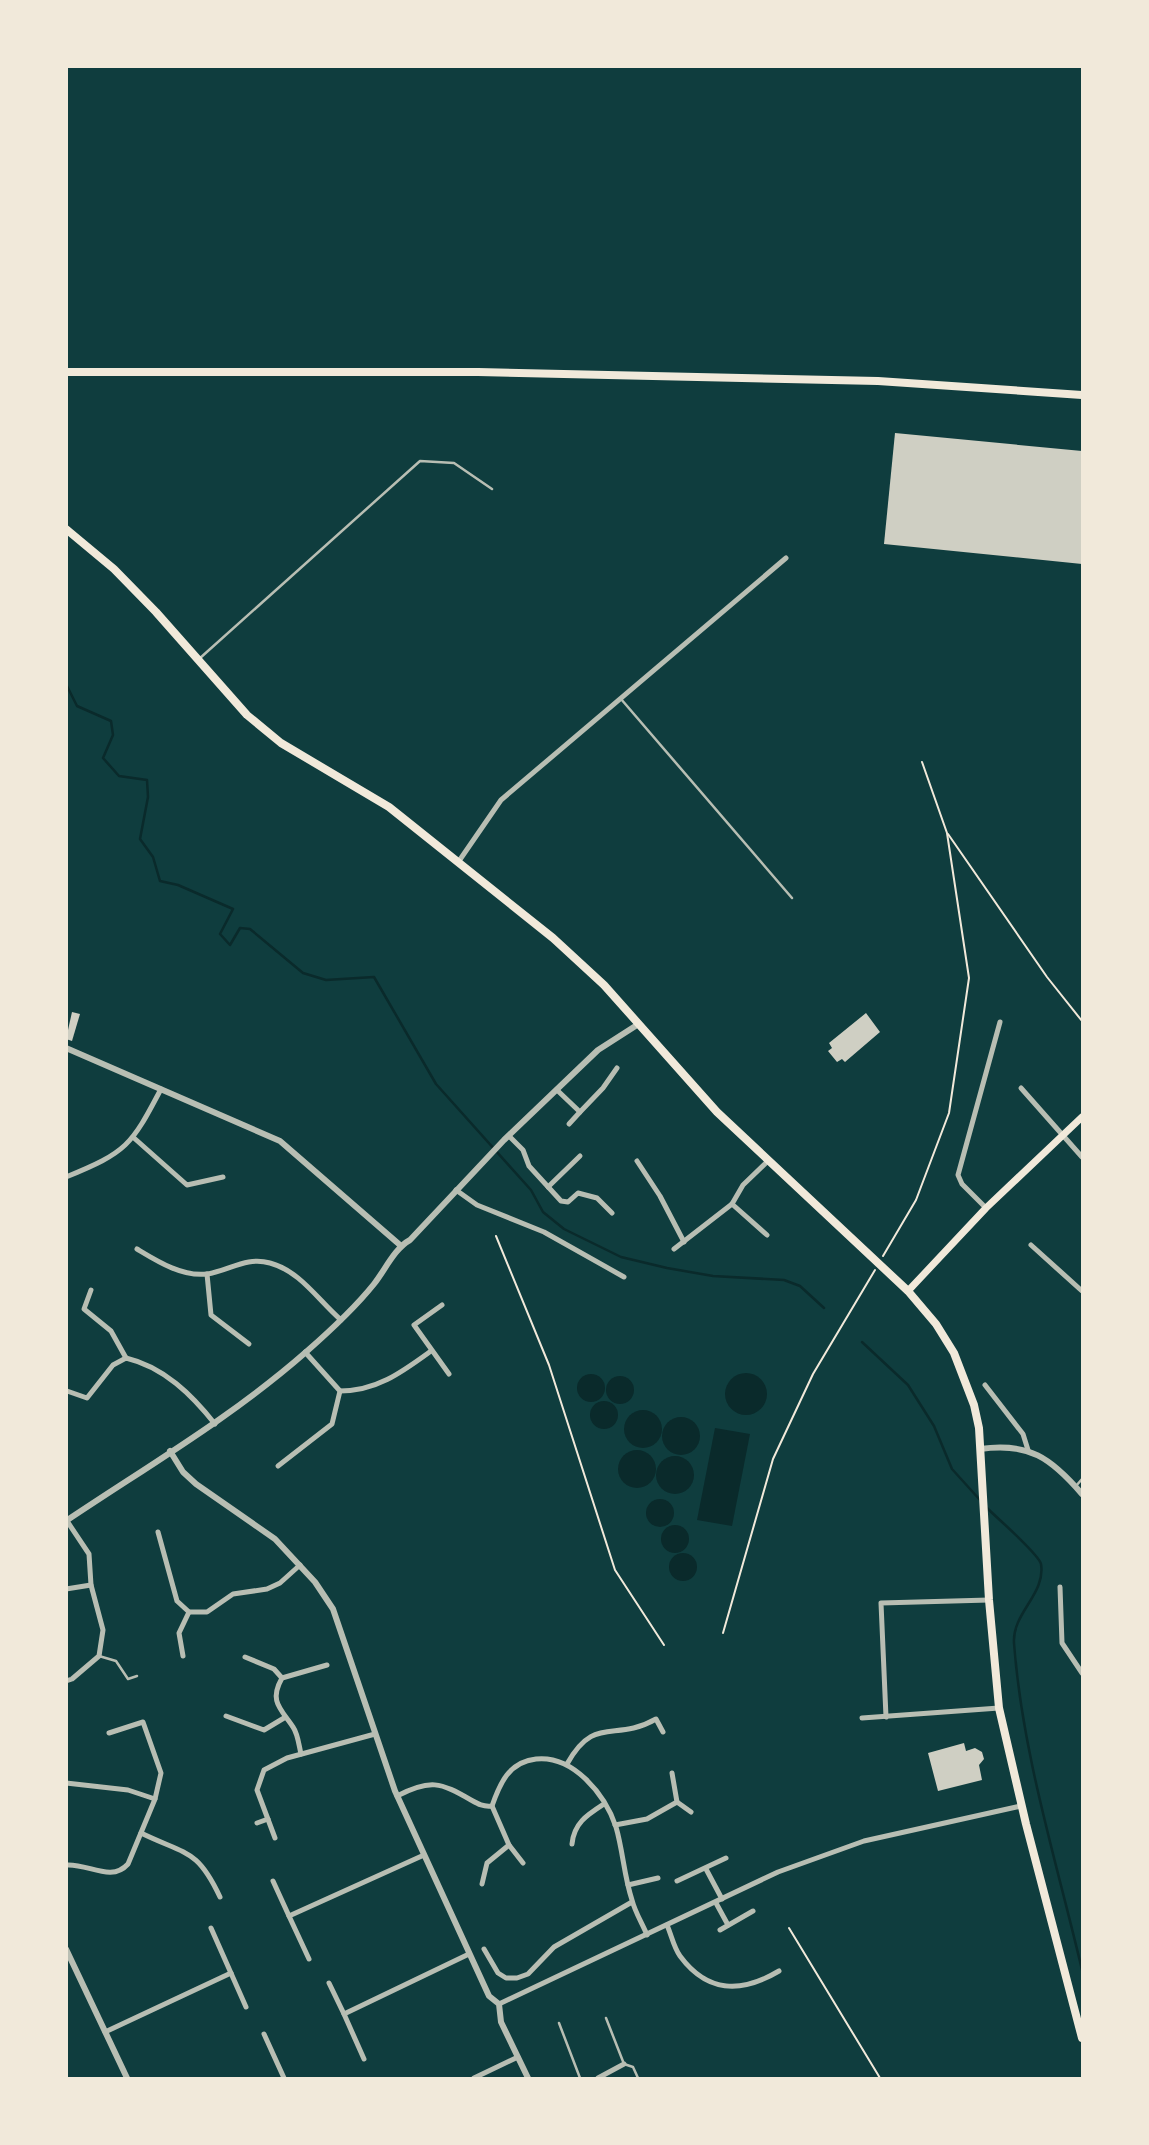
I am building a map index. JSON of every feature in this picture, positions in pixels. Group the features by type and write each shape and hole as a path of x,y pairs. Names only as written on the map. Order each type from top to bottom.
{"main road":[{"path":"66,372 478,372 851,380 1083,395"},
{"path":"66,528 114,569 156,611 247,715 281,743 389,807 553,938 604,985 717,1112 908,1291 936,1324 963,1373 974,1405 981,1449 989,1600 999,1708 1020,1791 1021,1806 1083,2038"},
{"path":"908,1291 986,1208 1083,1117"}],"street":[{"path":"459,861 501,800 786,558"},
{"path":"986,1208 962,1184 958,1175 1000,1022"},
{"path":"66,1681 99,1656 103,1630 91,1585 89,1554 67,1521 215,1424 305,1352 341,1320 373,1286 400,1245 410,1240 506,1138 598,1051 637,1025"},
{"path":"66,1048 280,1141 400,1245"},
{"path":"569,1124 603,1088 617,1068"},
{"path":"1021,1088 1083,1157"},
{"path":"66,1177 100,1163 134,1138 161,1089"},
{"path":"558,1091 580,1112"},
{"path":"134,1138 187,1185 223,1177"},
{"path":"506,1138 523,1150 528,1166 561,1201 568,1202 578,1193 597,1198 612,1213"},
{"path":"548,1186 580,1156"},
{"path":"674,1249 732,1203 743,1185 769,1160"},
{"path":"637,1161 660,1196 684,1242"},
{"path":"456,1190 477,1205 544,1232 624,1277"},
{"path":"732,1203 767,1235"},
{"path":"1031,1245 1083,1291"},
{"path":"137,1249 169,1268 207,1274 237,1262 269,1262 293,1273 341,1320"},
{"path":"207,1274 211,1315 248,1344"},
{"path":"91,1290 84,1309 111,1331 126,1358"},
{"path":"442,1305 414,1325 449,1374"},
{"path":"340,1391 367,1389 393,1379 431,1351"},
{"path":"305,1352 340,1391"},
{"path":"66,1391 87,1398 113,1365 126,1358 145,1362 192,1395 215,1424"},
{"path":"985,1385 1023,1434 1028,1450"},
{"path":"278,1466 332,1424 340,1391"},
{"path":"981,1449 999,1447 1028,1450 1052,1463 1083,1494"},
{"path":"170,1451 196,1485 275,1539 300,1565 333,1609 397,1796 489,1996 499,2004 501,2022 528,2078"},
{"path":"158,1532 177,1601 190,1612 207,1612 233,1594 267,1589 280,1583 300,1565"},
{"path":"66,1589 91,1585"},
{"path":"1060,1587 1062,1643 1083,1673"},
{"path":"886,1717 881,1603 989,1600"},
{"path":"184,1656 179,1633 190,1612"},
{"path":"245,1657 274,1669 282,1678"},
{"path":"314,1658 317,1668"},
{"path":"301,1754 294,1728 276,1705 276,1689 282,1678 327,1665"},
{"path":"862,1718 999,1708"},
{"path":"226,1716 264,1730 284,1718"},
{"path":"567,1764 579,1743 598,1733 639,1728 656,1719 663,1732"},
{"path":"66,1865 78,1864 116,1873 128,1864 155,1799 161,1773 143,1722 109,1733"},
{"path":"275,1838 257,1790 264,1770 301,1754 375,1734"},
{"path":"523,1863 509,1845 492,1806 499,1786 515,1766 532,1759 551,1758 567,1764 597,1792 604,1804 615,1825 632,1902 647,1935"},
{"path":"673,1773 677,1802 691,1812"},
{"path":"66,1783 128,1790 155,1799"},
{"path":"397,1796 429,1783 444,1785 484,1807 492,1806"},
{"path":"615,1825 646,1819 677,1802"},
{"path":"572,1844 573,1831 585,1816 604,1804"},
{"path":"499,2004 778,1872 863,1841 1021,1806"},
{"path":"257,1823 268,1819"},
{"path":"141,1833 197,1858 207,1870 220,1897"},
{"path":"482,1884 487,1863 509,1845"},
{"path":"289,1916 424,1855"},
{"path":"677,1881 726,1858"},
{"path":"706,1869 728,1925"},
{"path":"628,1885 657,1878"},
{"path":"273,1881 309,1959"},
{"path":"484,1949 498,1973 506,1978 517,1978 528,1974 554,1947 632,1902"},
{"path":"720,1930 753,1911"},
{"path":"667,1925 679,1955 711,1982 745,1987 779,1971"},
{"path":"211,1928 246,2007"},
{"path":"66,1949 127,2078"},
{"path":"344,2014 469,1954"},
{"path":"105,2032 231,1973"},
{"path":"329,1983 364,2059"},
{"path":"264,2034 284,2078"},
{"path":"474,2078 518,2057"},
{"path":"598,2078 624,2064"}],"lane":[{"path":"197,661 420,461 454,463 492,489"},
{"path":"621,699 792,898"},
{"path":"1076,1486 1083,1479"},
{"path":"99,1656 116,1661 128,1679 137,1676"},
{"path":"606,2018 624,2064 633,2067 638,2078"},
{"path":"559,2023 580,2078"}],"path":[{"path":"896,1233 916,1200 948,1113 969,978 947,833 922,762"},
{"path":"947,833 1047,976 1083,1021"},
{"path":"496,1236 549,1365 615,1570 664,1645"},
{"path":"723,1633 773,1459 813,1374 863,1293"},
{"path":"789,1928 880,2078"}],"water":[{"path":"746,1373 761,1379 767,1394 761,1409 746,1415 731,1409 725,1394 731,1379"},
{"path":"591,1374 601,1378 605,1388 601,1398 591,1402 581,1398 577,1388 581,1378"},
{"path":"620,1376 630,1380 634,1390 630,1400 620,1404 610,1400 606,1390 610,1380"},
{"path":"604,1401 614,1405 618,1415 614,1425 604,1429 594,1425 590,1415 594,1405"},
{"path":"643,1410 656,1416 662,1429 656,1442 643,1448 630,1442 624,1429 630,1416"},
{"path":"681,1417 694,1423 700,1436 694,1449 681,1455 668,1449 662,1436 668,1423"},
{"path":"715,1428 750,1434 732,1526 697,1520"},
{"path":"637,1450 650,1456 656,1469 650,1482 637,1488 624,1482 618,1469 624,1456"},
{"path":"675,1456 688,1462 694,1475 688,1488 675,1494 662,1488 656,1475 662,1462"},
{"path":"660,1499 670,1503 674,1513 670,1523 660,1527 650,1523 646,1513 650,1503"},
{"path":"675,1525 685,1529 689,1539 685,1549 675,1553 665,1549 661,1539 665,1529"},
{"path":"683,1553 693,1557 697,1567 693,1577 683,1581 673,1577 669,1567 673,1557"}],"building":[{"path":"895,433 1082,451 1082,564 884,544"},
{"path":"72,1012 80,1014 72,1041 66,1039"},
{"path":"866,1013 880,1032 845,1062 842,1059 837,1062 828,1051 832,1048 829,1043"},
{"path":"964,1743 966,1751 975,1748 982,1752 984,1759 979,1765 982,1780 938,1791 928,1753"}],"waterway":[{"path":"66,684 77,706 111,721 113,735 103,758 119,776 147,780 148,797 140,839 153,857 160,881 178,885 233,909 220,934 230,945 240,928 250,929 303,973 326,980 374,977 436,1084 531,1190 543,1212 564,1229 621,1257 713,1276 784,1280 800,1286 824,1308"},
{"path":"862,1342 908,1385 934,1426 952,1469 980,1500"},
{"path":"987,1508 1026,1545 1041,1564 1039,1585 1015,1632 1018,1684 1032,1767 1082,1970"}]}
